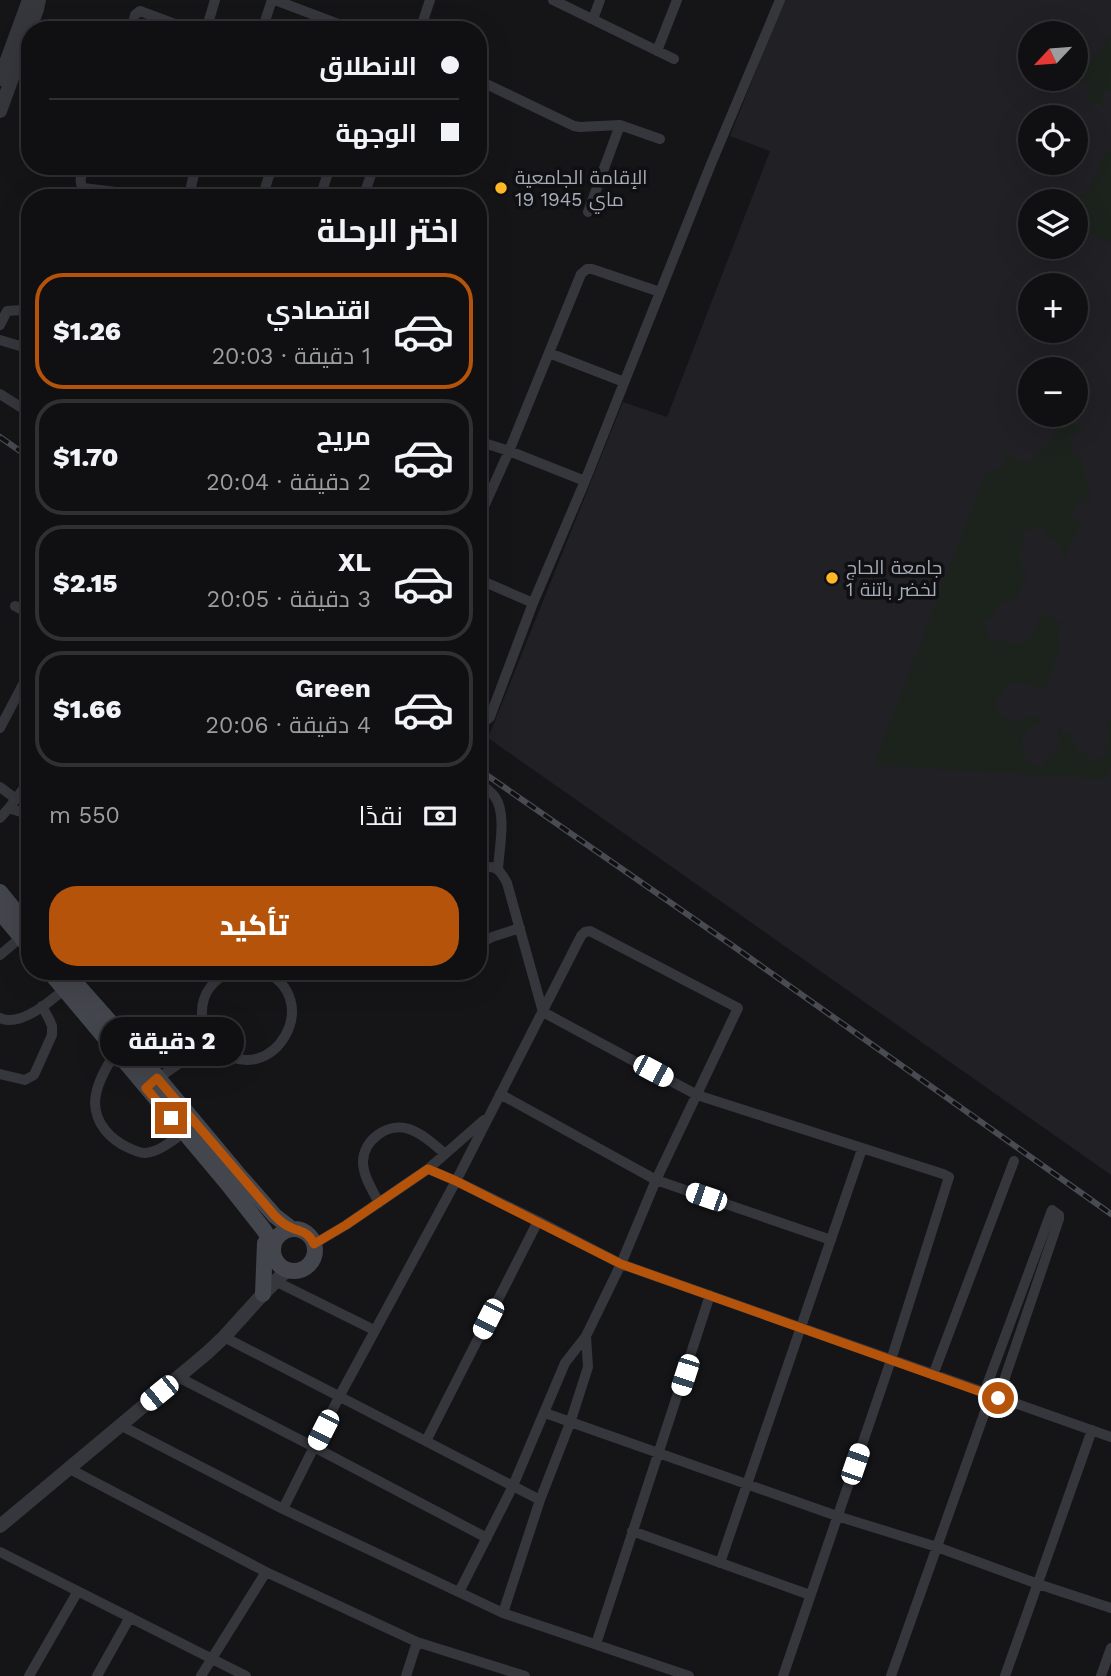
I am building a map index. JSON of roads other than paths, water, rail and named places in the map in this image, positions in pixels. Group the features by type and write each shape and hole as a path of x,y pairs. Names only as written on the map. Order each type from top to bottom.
{"main road":[{"path":"0,892 21,926"},
{"path":"0,912 21,931"},
{"path":"67,981 116,1052 152,1083 280,1221 292,1229 303,1231 312,1239 315,1250 311,1263 282,1276 274,1258 273,1245 264,1230 183,1133 152,1083 127,1041 67,981"},
{"path":"273,1245 280,1234 292,1229"},
{"path":"263,1294 264,1230"}],"street":[{"path":"25,21 29,0"},
{"path":"33,21 39,0"},
{"path":"209,21 215,0"},
{"path":"266,21 274,0 328,21"},
{"path":"553,0 674,59"},
{"path":"593,19 600,0"},
{"path":"657,51 677,0"},
{"path":"487,719 780,0"},
{"path":"422,21 428,1"},
{"path":"133,21 140,11 167,21"},
{"path":"0,111 17,65 21,43"},
{"path":"0,79 17,65"},
{"path":"487,84 574,126 620,125 660,139"},
{"path":"588,212 620,125"},
{"path":"82,175 80,184 83,188 90,189"},
{"path":"487,500 581,274 592,269 660,292"},
{"path":"0,325 7,311 21,310"},
{"path":"0,340 21,346"},
{"path":"549,353 624,382"},
{"path":"0,394 21,407"},
{"path":"487,444 584,481"},
{"path":"487,583 533,603"},
{"path":"15,606 21,609"},
{"path":"0,729 21,688"},
{"path":"0,787 21,812"},
{"path":"487,789 494,795 502,816 498,869"},
{"path":"0,818 21,793"},
{"path":"487,866 498,869 507,883 543,1012 697,1095 943,1174 948,1178 891,1360 783,1676"},
{"path":"487,940 520,928"},
{"path":"283,1509 374,1331 456,1181 581,936 590,931 738,1008 656,1180 621,1264 586,1336 565,1363 512,1488 459,1592"},
{"path":"0,955 21,940"},
{"path":"216,980 202,1004 203,1023 211,1041 225,1053 243,1059 270,1053 284,1040 291,1023 291,1004 277,980"},
{"path":"0,1018 12,1021 19,1019 42,1006 67,981"},
{"path":"0,1074 25,1080 34,1075 52,1035 50,1019 42,1006"},
{"path":"152,1083 211,1041"},
{"path":"116,1052 103,1074 95,1105 110,1137 140,1153 147,1153 168,1144 183,1133"},
{"path":"500,1094 656,1180 831,1240"},
{"path":"314,1244 428,1169 489,1116"},
{"path":"379,1203 363,1164 365,1151 371,1140 382,1132 395,1128 408,1129 446,1153"},
{"path":"720,1563 862,1149"},
{"path":"933,1375 1014,1161"},
{"path":"428,1169 621,1264 1111,1437"},
{"path":"891,1676 987,1406 984,1393 1052,1210 1059,1214 1059,1219 998,1398 987,1406"},
{"path":"426,1441 538,1221"},
{"path":"0,1526 224,1337 282,1276 374,1331"},
{"path":"596,1644 710,1295"},
{"path":"503,1613 588,1367 586,1336"},
{"path":"224,1337 512,1488 540,1500"},
{"path":"178,1377 487,1538"},
{"path":"545,1413 747,1485 1111,1608"},
{"path":"120,1425 283,1509 503,1613 689,1676"},
{"path":"1005,1676 1092,1430"},
{"path":"68,1468 266,1572 417,1642 521,1675"},
{"path":"632,1531 810,1595"},
{"path":"0,1552 246,1676"},
{"path":"201,1676 266,1572"},
{"path":"29,1676 78,1591"},
{"path":"97,1676 130,1617"},
{"path":"405,1676 417,1642"},
{"path":"1101,1676 1111,1648"}],"railway":[{"path":"0,437 21,452"},
{"path":"487,775 1111,1214"}],"place":[{"name":"الإقامة الجامعية 19 ماي 1945","path":"501,188"},
{"name":"جامعة الحاج لخضر باتنة 1","path":"832,578"}]}
